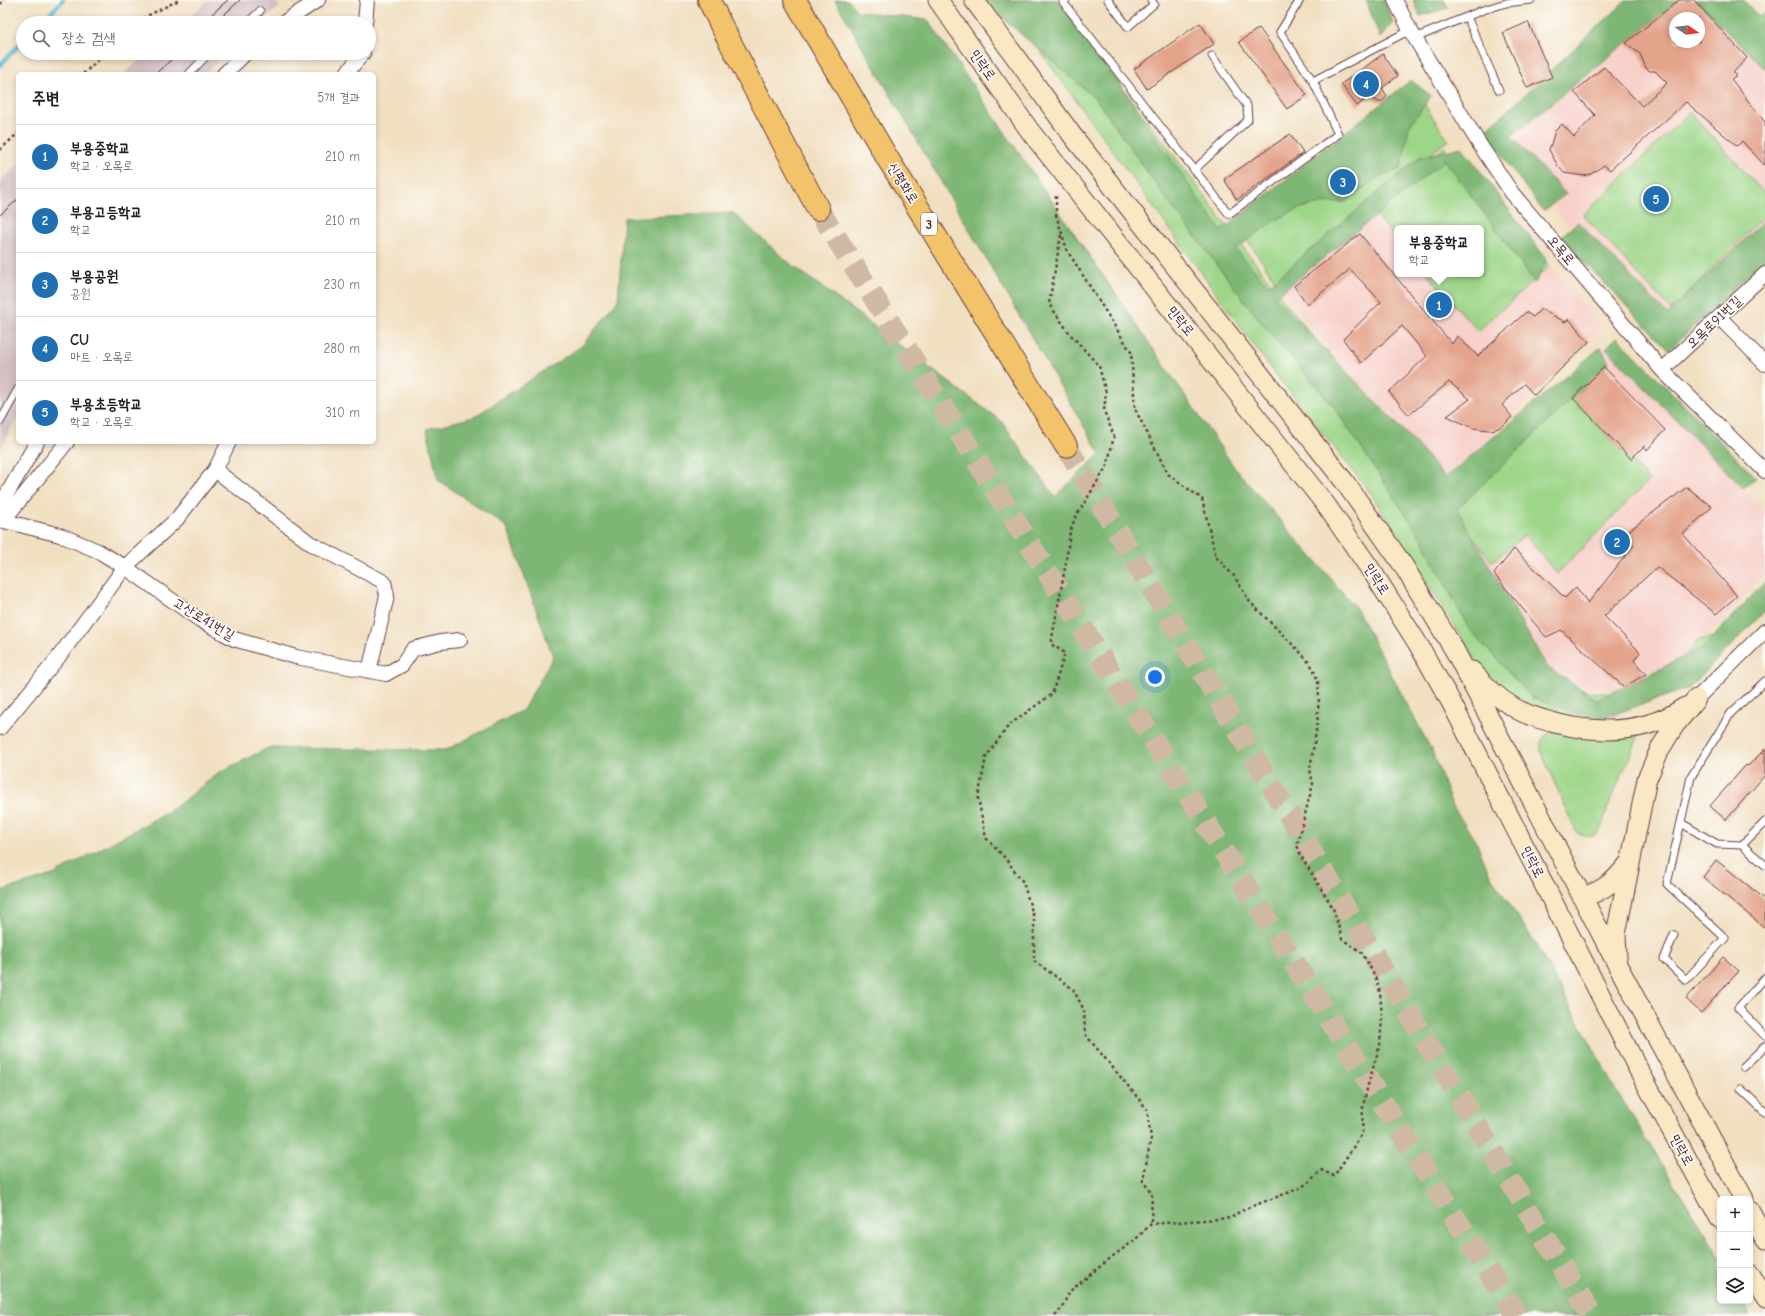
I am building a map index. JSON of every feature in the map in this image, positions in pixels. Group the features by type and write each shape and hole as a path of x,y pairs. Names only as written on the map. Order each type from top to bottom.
{"highway":[{"path":"709,0 818,209"},
{"name":"신평화로","path":"795,0 886,156 1066,446"}],"main road":[{"name":"민락로","path":"938,0 1030,131 1326,504 1375,576 1418,644 1452,702 1636,1065 1717,1214"},
{"name":"민락로","path":"974,0 1072,135 1344,481 1403,565 1455,651 1619,968 1742,1196"},
{"path":"1455,651 1498,698 1533,716 1572,727 1610,731 1630,728 1666,717 1682,709 1696,699"},
{"path":"1619,968 1616,934 1647,779 1660,749 1674,726 1696,699"},
{"path":"1583,897 1595,894 1609,886 1618,878 1630,862"},
{"path":"1753,1217 1765,1239"},
{"path":"1753,1279 1765,1299"}],"street":[{"path":"294,16 318,0"},
{"path":"366,16 367,0"},
{"name":"오목로","path":"1395,0 1412,34 1478,142 1512,193 1662,370 1765,471"},
{"path":"226,72 239,60"},
{"path":"348,72 357,60"},
{"name":"오목로91번길","path":"1662,370 1765,274"},
{"path":"1719,317 1765,364"},
{"path":"0,506 36,444"},
{"path":"1,521 65,444"},
{"path":"0,728 57,659 125,567 177,519 215,470 227,444"},
{"path":"215,470 310,543 384,582 387,596 369,671"},
{"name":"고산로41번길","path":"1,521 60,535 98,551 125,567 200,620 234,639 296,658 386,674 402,665 413,649 440,642 460,640"},
{"path":"1696,699 1765,631"}],"lane":[{"path":"1108,0 1128,28 1154,4 1151,0"},
{"path":"1064,1 1194,170 1230,214 1338,134 1313,81 1280,32 1300,0"},
{"path":"1313,81 1412,34 1466,17 1505,2 1531,0"},
{"path":"254,16 260,10"},
{"path":"1466,17 1499,90"},
{"path":"1194,170 1248,120 1247,106 1212,56"},
{"path":"190,72 202,60"},
{"path":"0,422 16,393"},
{"path":"1674,935 1664,959 1686,980 1725,938 1667,884 1691,777 1731,713 1765,681"},
{"path":"1742,845 1765,822"},
{"path":"1680,823 1717,844 1742,845 1765,865"},
{"path":"1765,978 1738,1008 1765,1036"},
{"path":"1743,1067 1765,1046"},
{"path":"1741,1090 1765,1112"}],"path":[{"path":"0,4 5,0"},
{"path":"149,16 179,0"},
{"path":"85,72 98,60"},
{"path":"0,150 16,136"},
{"path":"1078,193 1056,196 1056,215 1067,250 1131,352 1135,409 1168,474 1202,500 1216,557 1234,576 1250,602 1302,654 1311,665 1315,673 1318,682 1319,698 1317,726 1310,769 1313,784 1297,844 1301,856 1333,908 1342,939 1361,952 1369,965 1376,979 1382,1002 1380,1045 1363,1106 1362,1134 1334,1176 1320,1170 1308,1183 1298,1189 1242,1210 1231,1218 1150,1224"},
{"path":"1055,1316 1061,1309 1070,1291 1113,1256 1136,1240 1150,1224 1152,1194 1143,1181 1151,1138 1147,1109 1085,1034 1084,1010 1073,989 1034,961 1034,918 1023,882 1005,858 986,838 978,798 986,757 1009,725 1052,694 1065,653 1051,644 1070,532 1075,518 1107,466 1114,436 1104,411 1106,393 1099,366 1070,334 1049,304 1061,232"}],"shaded area":[{"path":"209,0 275,0 280,7 269,16 190,16"},
{"path":"1667,0 1706,0 1765,59 1765,253 1669,346 1502,144"},
{"path":"140,60 219,60 206,72 125,72"},
{"path":"1444,147 1603,326 1438,489 1278,285 1372,212"},
{"path":"16,167 16,420 0,450 0,181"},
{"path":"1606,348 1765,511 1765,573 1726,618 1687,656 1646,674 1622,693 1562,681 1544,672 1442,495"}],"green space":[{"path":"835,0 848,0 857,11 928,20 1234,467 1356,608 1433,753 1451,803 1477,844 1490,875 1536,944 1618,1093 1717,1252 1717,1304 1743,1304 1749,1316 0,1316 0,891 53,875 173,809 218,773 268,748 446,750 523,710 553,657 507,527 438,480 427,429 474,417 582,346 618,300 624,218 733,213 787,261 1001,421 1055,497 1100,454"},
{"path":"986,0 1058,0 1104,63 1221,231 1411,80 1431,96 1409,127 1401,169 1379,176 1346,202 1326,203 1301,208 1274,221 1236,249 1268,286 1420,157 1462,147 1547,260 1535,283 1445,160 1275,297 1418,446 1445,478 1601,347 1609,363 1457,509 1547,667 1597,700 1704,647 1765,582 1765,611 1689,688 1597,720 1532,698 1469,629 1422,539 1334,407 1260,321 1165,197 1096,99 992,9"},
{"path":"1003,0 1057,0 1242,246 1429,486 1538,675 1590,692 1623,694 1666,681 1699,640 1740,632 1711,656 1683,684 1647,701 1600,711 1571,715 1542,710 1499,689 1474,657 1370,492 1269,366"},
{"path":"1366,0 1384,0 1393,23 1380,38"},
{"path":"1413,0 1444,0 1448,8 1420,16"},
{"path":"1627,0 1679,0 1511,136 1566,194 1543,211 1484,132"},
{"path":"1695,0 1743,0 1759,17 1765,13 1765,69"},
{"path":"1411,84 1448,140 1276,282 1236,223"},
{"path":"1690,112 1765,194 1765,215 1671,310 1583,215"},
{"path":"1444,147 1550,266 1478,331 1430,277 1484,277 1484,225 1394,225 1394,237 1372,212"},
{"path":"1765,220 1765,259 1669,350 1560,237 1578,222 1667,314"},
{"path":"1617,337 1756,478 1743,488 1606,348"},
{"path":"1563,387 1649,480 1557,574 1525,535 1492,562 1442,495"},
{"path":"1555,731 1637,732 1637,740 1605,815 1601,828 1594,836 1586,836 1576,832 1541,752 1543,738"}],"building":[{"path":"1679,0 1694,0 1705,12 1669,12 1669,48 1705,48 1705,12 1747,58 1733,73 1737,75 1731,79 1765,122 1765,166 1742,141 1737,146 1686,102 1610,170 1604,165 1591,174 1584,176 1564,173 1558,166 1549,150 1555,131 1562,124 1574,137 1595,115 1574,92 1604,67 1642,106 1667,83 1655,71 1650,71 1646,68 1640,54 1626,43"},
{"path":"1528,22 1552,77 1527,88 1503,33"},
{"path":"1200,23 1214,44 1147,89 1134,69"},
{"path":"1259,28 1307,95 1287,109 1239,42"},
{"path":"1383,54 1398,76 1382,88 1387,96 1383,101 1378,102 1370,96 1357,106 1341,84"},
{"path":"1290,134 1303,153 1237,200 1224,179"},
{"path":"1360,234 1394,275 1394,277 1396,277 1452,344 1457,336 1478,356 1526,312 1533,317 1541,309 1565,322 1569,319 1589,342 1534,395 1524,384 1502,405 1512,417 1504,425 1496,429 1488,430 1473,428 1447,416 1470,399 1449,382 1409,415 1389,392 1427,356 1402,326 1361,363 1343,339 1381,302 1350,269 1307,305 1294,286"},
{"path":"1604,367 1665,430 1647,450 1644,446 1631,459 1573,398"},
{"path":"1687,487 1712,507 1683,534 1737,596 1716,614 1657,567 1604,616 1640,652 1634,661 1646,674 1624,687 1561,630 1546,637 1494,574 1514,549 1565,598 1576,587 1588,603 1634,545 1623,535"},
{"path":"1765,749 1765,775 1726,820 1710,806 1746,765 1748,766"},
{"path":"1716,860 1765,899 1765,928 1703,877"},
{"path":"1723,957 1739,971 1701,1013 1686,999"}],"waterway":[{"path":"48,16 63,0"},
{"path":"0,65 16,48"}],"tunnel":[{"path":"818,209 1517,1316"},
{"path":"1066,446 1592,1316"}],"tram line":[{"path":"212,14 228,0"},
{"path":"223,16 240,0"},
{"path":"157,72 171,60"},
{"path":"0,215 16,201"}],"place":[{"name":"CU","path":"1366,84"},
{"name":"부용공원","path":"1343,182"},
{"name":"부용초등학교","path":"1656,199"},
{"name":"부용중학교","path":"1439,305"},
{"name":"부용고등학교","path":"1617,542"}]}
